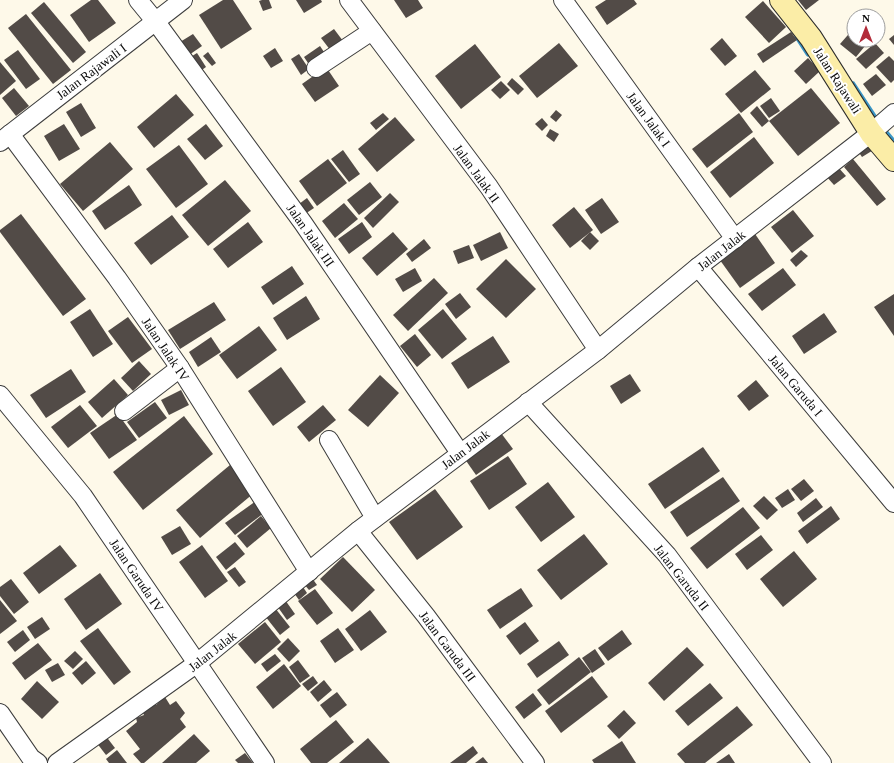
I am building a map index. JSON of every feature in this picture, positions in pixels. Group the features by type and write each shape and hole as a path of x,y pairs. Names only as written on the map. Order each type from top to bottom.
{"main road":[{"name":"Jalan Rajawali","path":"781,0 811,38 871,133 894,160"}],"street":[{"name":"Jalan Jalak III","path":"138,0 156,22 303,223 460,453"},
{"name":"Jalan Rajawali I","path":"5,138 183,0"},
{"name":"Jalan Jalak II","path":"350,0 489,187 598,350"},
{"name":"Jalan Jalak I","path":"563,0 735,239"},
{"path":"316,68 372,31"},
{"name":"Jalan Jalak","path":"57,763 196,664 310,572 358,531 598,350 698,267 871,133 894,113"},
{"name":"Jalan Jalak IV","path":"5,138 117,278 180,368 310,572"},
{"name":"Jalan Garuda I","path":"698,267 894,503"},
{"path":"124,411 180,368"},
{"name":"Jalan Garuda IV","path":"0,395 83,496 196,664 265,763"},
{"name":"Jalan Garuda II","path":"528,402 667,556 822,763"},
{"path":"329,440 375,518"},
{"name":"Jalan Garuda III","path":"358,531 426,616 535,763"},
{"path":"0,713 35,760"}],"building":[{"path":"91,0 98,0 116,23 89,42 70,15"},
{"path":"223,0 233,0 252,29 221,49 199,15"},
{"path":"269,0 272,8 263,11 259,1"},
{"path":"296,0 321,0 322,2 304,13"},
{"path":"394,0 418,0 423,8 406,18"},
{"path":"606,0 634,0 637,4 607,25 595,7"},
{"path":"798,0 819,0 806,10"},
{"path":"763,1 786,27 769,43 745,17"},
{"path":"44,2 86,52 73,63 31,13"},
{"path":"26,14 71,70 53,84 8,28"},
{"path":"334,29 343,41 331,51 321,38"},
{"path":"791,32 797,40 763,63 757,54"},
{"path":"193,34 202,46 189,55 180,42"},
{"path":"894,35 894,45 889,39"},
{"path":"846,37 846,48 863,48 856,57 840,44"},
{"path":"722,38 737,56 725,66 710,49"},
{"path":"559,43 578,66 537,98 519,76"},
{"path":"475,44 501,77 461,109 435,76"},
{"path":"320,46 326,55 310,66 304,57"},
{"path":"275,48 283,61 271,68 263,56"},
{"path":"869,48 880,48 884,53 866,69 856,59"},
{"path":"18,50 40,79 26,89 4,60"},
{"path":"208,52 216,63 212,66 203,56"},
{"path":"197,53 206,67 199,72 189,58"},
{"path":"299,54 309,69 301,75 291,59"},
{"path":"889,56 894,61 894,80 891,83 876,67"},
{"path":"808,58 820,71 806,84 794,71"},
{"path":"0,62 16,81 0,95"},
{"path":"326,67 339,86 315,102 302,84"},
{"path":"755,70 771,89 741,113 725,94"},
{"path":"876,74 886,85 872,96 863,84"},
{"path":"512,78 524,89 518,95 507,84"},
{"path":"501,81 510,90 500,99 491,90"},
{"path":"14,88 29,106 16,116 2,98"},
{"path":"811,88 840,123 798,156 769,121"},
{"path":"176,94 194,115 154,148 137,127"},
{"path":"771,98 780,111 769,118 760,106"},
{"path":"81,103 96,128 81,137 66,112"},
{"path":"757,106 769,121 762,127 750,113"},
{"path":"556,110 562,115 556,122 550,117"},
{"path":"383,113 389,119 376,130 370,123"},
{"path":"739,113 753,132 707,168 692,149"},
{"path":"395,117 415,140 377,172 358,149"},
{"path":"542,118 548,125 542,131 535,124"},
{"path":"64,124 80,149 59,161 44,136"},
{"path":"206,124 223,146 205,160 187,139"},
{"path":"550,129 559,134 554,142 546,136"},
{"path":"754,137 774,163 730,198 710,172"},
{"path":"868,138 875,149 862,157 855,147"},
{"path":"110,142 133,169 83,211 60,184"},
{"path":"179,145 208,184 176,208 146,169"},
{"path":"343,150 360,174 349,182 331,159"},
{"path":"328,159 347,183 317,206 299,181"},
{"path":"853,159 886,199 877,206 844,167"},
{"path":"837,166 846,176 834,185 826,176"},
{"path":"225,180 251,211 208,246 182,215"},
{"path":"370,182 382,197 359,215 347,200"},
{"path":"129,185 142,205 105,230 92,211"},
{"path":"390,193 399,202 373,228 364,218"},
{"path":"307,198 314,208 305,214 299,204"},
{"path":"602,198 619,222 601,234 585,210"},
{"path":"344,203 358,219 335,238 322,221"},
{"path":"574,207 593,230 570,248 552,225"},
{"path":"793,210 814,236 792,253 771,227"},
{"path":"21,214 86,299 63,316 0,232 0,230"},
{"path":"172,215 189,237 151,265 134,243"},
{"path":"248,222 263,242 228,268 213,249"},
{"path":"362,222 372,237 349,254 338,239"},
{"path":"753,231 775,263 740,288 717,256"},
{"path":"393,232 408,249 377,276 362,258"},
{"path":"500,232 508,248 481,261 473,245"},
{"path":"590,232 599,241 590,250 581,241"},
{"path":"424,239 431,248 412,262 406,254"},
{"path":"469,245 474,258 458,264 453,251"},
{"path":"801,250 808,256 796,267 790,260"},
{"path":"506,259 536,289 506,318 476,289"},
{"path":"292,266 304,284 273,305 261,287"},
{"path":"415,268 422,281 403,292 395,279"},
{"path":"783,268 796,285 762,311 748,294"},
{"path":"434,278 448,293 408,331 393,315"},
{"path":"460,293 471,307 456,319 445,304"},
{"path":"894,294 894,336 874,307"},
{"path":"306,296 320,319 287,340 273,318"},
{"path":"214,302 226,320 180,349 168,330"},
{"path":"90,309 113,344 93,357 70,322"},
{"path":"443,309 467,339 442,359 418,330"},
{"path":"824,313 837,332 804,354 792,336"},
{"path":"128,317 152,349 132,363 108,331"},
{"path":"259,326 277,350 237,379 219,355"},
{"path":"415,334 431,355 417,367 400,346"},
{"path":"493,336 510,362 468,389 451,363"},
{"path":"211,337 221,352 198,367 189,352"},
{"path":"139,361 151,374 133,391 121,378"},
{"path":"281,367 306,402 273,426 248,391"},
{"path":"71,369 86,392 46,418 30,395"},
{"path":"630,374 641,391 621,404 610,386"},
{"path":"380,375 399,393 368,427 348,410"},
{"path":"114,379 128,395 102,418 88,402"},
{"path":"756,380 769,396 749,411 737,396"},
{"path":"181,390 189,405 169,415 161,400"},
{"path":"155,402 167,418 139,438 127,422"},
{"path":"80,405 97,426 68,448 51,427"},
{"path":"323,405 336,420 309,442 297,427"},
{"path":"118,414 137,440 109,459 90,433"},
{"path":"184,416 213,454 143,510 113,472"},
{"path":"498,429 513,449 476,475 462,455"},
{"path":"703,447 720,471 665,509 648,484"},
{"path":"508,456 527,484 489,510 470,481"},
{"path":"230,465 254,493 200,538 176,510"},
{"path":"723,477 740,501 687,537 670,512"},
{"path":"804,479 814,491 801,501 791,489"},
{"path":"548,482 575,517 541,542 515,507"},
{"path":"435,489 463,527 417,560 389,522"},
{"path":"788,489 795,500 782,508 775,498"},
{"path":"764,496 778,510 767,520 753,506"},
{"path":"816,498 823,507 803,522 797,513"},
{"path":"259,499 268,510 235,535 225,523"},
{"path":"831,506 840,519 807,544 798,531"},
{"path":"743,507 760,528 707,569 690,548"},
{"path":"261,516 271,528 247,548 237,536"},
{"path":"180,526 191,544 172,555 161,537"},
{"path":"584,534 608,564 561,600 537,570"},
{"path":"761,535 773,550 747,570 735,554"},
{"path":"235,542 245,554 226,570 216,557"},
{"path":"60,545 77,566 39,594 23,573"},
{"path":"202,545 228,581 205,598 179,562"},
{"path":"794,551 817,579 783,607 760,579"},
{"path":"343,557 375,590 352,612 320,579"},
{"path":"235,567 246,582 239,587 227,572"},
{"path":"100,573 122,604 86,630 64,599"},
{"path":"312,578 317,585 309,590 304,584"},
{"path":"11,579 29,602 14,614 0,596 0,587"},
{"path":"303,587 307,593 299,600 294,593"},
{"path":"521,588 533,606 500,629 487,610"},
{"path":"315,589 333,613 317,625 298,601"},
{"path":"283,597 295,614 287,620 275,603"},
{"path":"0,600 17,621 0,634"},
{"path":"275,608 290,627 280,635 265,616"},
{"path":"370,610 387,632 361,651 345,629"},
{"path":"42,617 50,629 35,639 27,627"},
{"path":"265,622 281,642 255,664 238,644"},
{"path":"525,622 539,641 520,655 506,636"},
{"path":"98,628 131,672 114,685 80,641"},
{"path":"338,628 354,650 335,663 320,641"},
{"path":"23,630 30,640 15,652 7,642"},
{"path":"622,630 632,644 608,661 598,648"},
{"path":"288,638 300,651 289,662 277,649"},
{"path":"559,641 569,655 537,678 527,664"},
{"path":"38,643 52,660 25,680 12,663"},
{"path":"687,647 704,665 664,701 648,683"},
{"path":"595,649 605,664 592,673 582,658"},
{"path":"75,651 83,659 73,669 64,661"},
{"path":"275,654 281,661 267,672 261,664"},
{"path":"579,657 591,672 549,705 537,690"},
{"path":"298,660 310,676 300,683 289,667"},
{"path":"86,661 96,673 82,685 72,673"},
{"path":"58,663 65,675 52,682 45,670"},
{"path":"284,664 301,686 273,709 256,687"},
{"path":"313,676 318,683 308,691 302,684"},
{"path":"592,676 608,697 561,733 545,711"},
{"path":"324,680 332,690 318,702 310,692"},
{"path":"37,681 59,702 42,719 21,699"},
{"path":"710,683 723,698 688,726 675,711"},
{"path":"337,692 347,705 330,718 320,705"},
{"path":"533,693 542,705 524,719 515,707"},
{"path":"165,697 170,705 176,701 185,713 180,719 186,727 144,763 141,763 133,754 140,749 126,731 137,722 136,718 144,715 140,707 151,698 156,705"},
{"path":"737,706 753,725 705,763 685,763 677,754"},
{"path":"624,710 636,723 619,739 607,726"},
{"path":"336,720 354,742 327,763 311,763 300,749"},
{"path":"194,734 210,751 196,763 162,763"},
{"path":"105,735 115,748 106,755 96,742"},
{"path":"368,738 390,763 339,763"},
{"path":"622,741 636,763 594,763 592,760"},
{"path":"473,746 478,753 466,763 450,763"},
{"path":"117,750 127,763 109,763 106,759"},
{"path":"245,753 253,763 238,763 235,760"},
{"path":"729,754 735,763 716,763"},
{"path":"483,757 488,763 475,763"}],"waterway":[{"path":"797,37 808,54"},
{"path":"853,84 880,125 894,142"}]}
